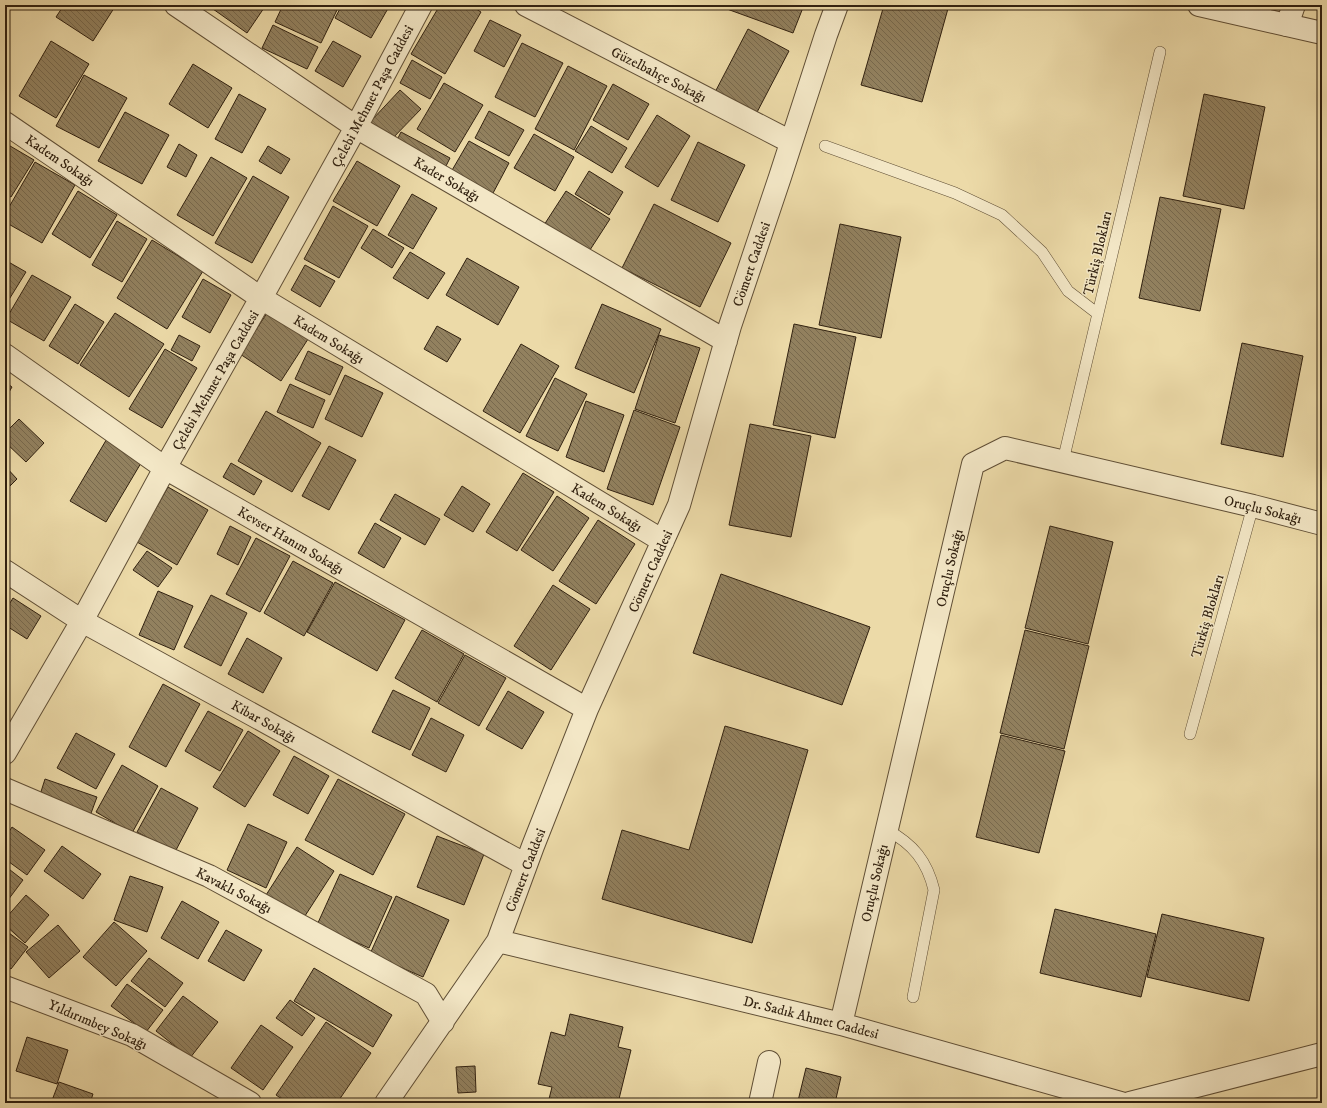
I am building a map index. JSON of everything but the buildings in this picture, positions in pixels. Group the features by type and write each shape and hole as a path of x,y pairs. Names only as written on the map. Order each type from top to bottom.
{"street":[{"name":"Kader Sokağı","path":"176,5 356,127 726,341"},
{"name":"Çelebi Mehmet Paşa Caddesi","path":"5,753 82,621 165,468 356,127 421,5"},
{"name":"Güzelbahçe Sokağı","path":"526,5 791,142"},
{"name":"Cömert Caddesi","path":"386,1103 498,941 587,710 679,505 726,341 837,5"},
{"path":"1199,5 1291,15 1322,33"},
{"name":"Kadem Sokağı","path":"5,123 261,298 663,541"},
{"name":"Kevser Hanım Sokağı","path":"5,355 165,468 587,710"},
{"name":"Oruçlu Sokağı","path":"841,1024 973,464 1005,448 1253,506 1322,524"},
{"name":"Kibar Sokağı","path":"5,571 82,621 526,865"},
{"name":"Kavaklı Sokağı","path":"5,789 209,876 426,994 443,1022"},
{"name":"Dr. Sadık Ahmet Caddesi","path":"498,941 841,1024 1121,1103"},
{"name":"Yıldırımbey Sokağı","path":"5,987 132,1035 250,1103"},
{"path":"1130,1103 1322,1054"},
{"path":"760,1103 769,1062"}],"lane":[{"name":"Türkiş Blokları","path":"1063,461 1160,52"},
{"path":"826,146 955,193 1002,215 1042,252 1068,291 1098,314"},
{"name":"Türkiş Blokları","path":"1190,734 1253,506"},
{"path":"887,830 910,844 919,855 926,865 934,890 913,997"}]}
